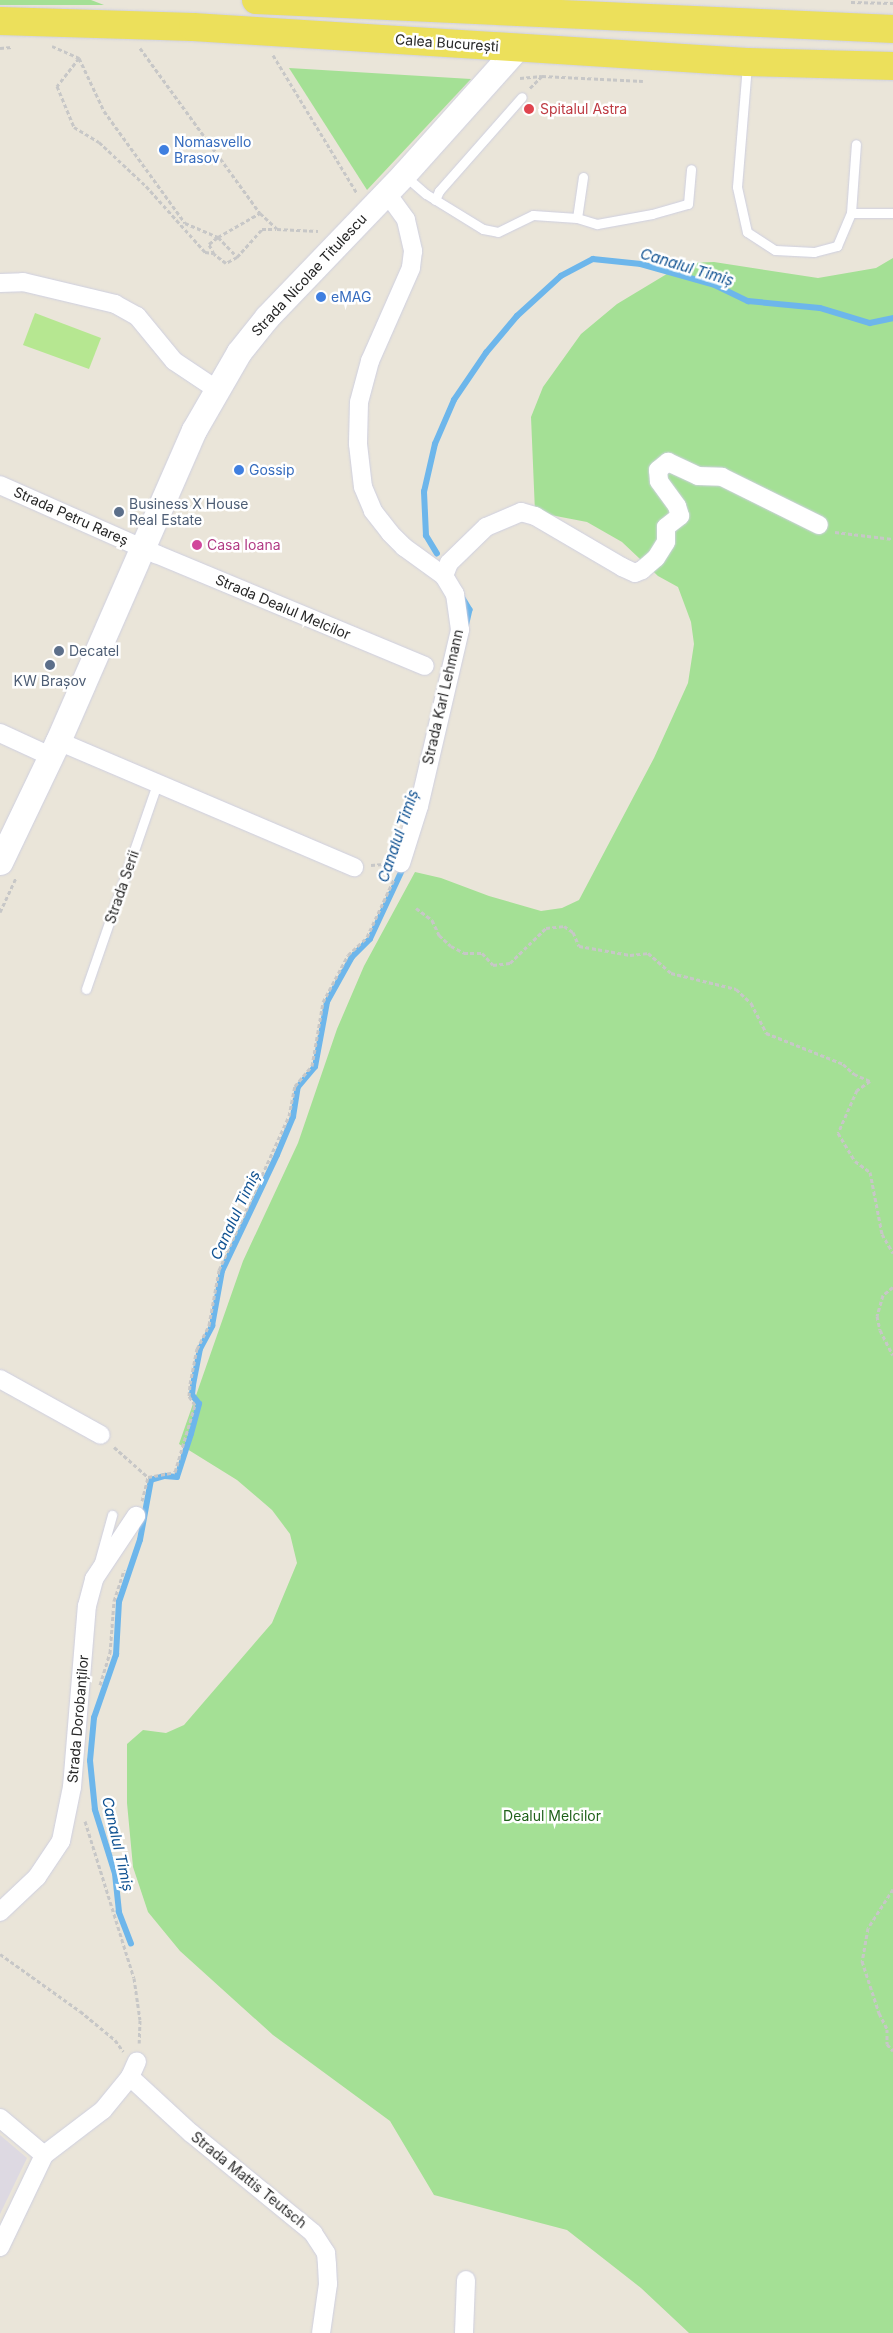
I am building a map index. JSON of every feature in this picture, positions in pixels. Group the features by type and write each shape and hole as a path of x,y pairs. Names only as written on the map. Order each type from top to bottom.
{"main road":[{"path":"256,0 534,6 893,29"},
{"name":"Calea București","path":"0,21 193,27 747,62 893,66"}],"street":[{"name":"Strada Nicolae Titulescu","path":"0,862 54,748 142,548 216,389 239,352 267,317 404,174 517,48"},
{"name":"Strada Karl Lehmann","path":"386,192 406,220 414,251 411,268 370,361 359,402 358,444 364,487 373,510 390,533 444,576 455,594 460,630 419,806 401,863"},
{"path":"0,284 23,282 116,304 137,316 174,361 216,389"},
{"path":"444,576 449,563 486,527 521,512 535,516 622,567 635,573 642,570 656,558 666,542 666,528 680,516 677,506 659,481 658,470 668,462 698,476 722,477 819,525"},
{"name":"Strada Petru Rareș","path":"0,485 142,548"},
{"name":"Strada Dealul Melcilor","path":"142,548 425,666"},
{"path":"0,733 54,748 157,784 354,867"},
{"path":"0,1379 101,1435"},
{"name":"Strada Dorobanților","path":"0,1912 37,1877 61,1841 66,1826 72,1787 87,1606 94,1579 136,1516"},
{"path":"0,2247 44,2155 104,2110 134,2069"},
{"name":"Strada Mattis Teutsch","path":"134,2069 190,2133 313,2233 326,2253 328,2284 321,2333"},
{"path":"0,2118 44,2155"},
{"path":"464,2333 466,2280"}],"lane":[{"path":"747,62 737,187 747,232 775,250 814,252 837,246 852,213 856,144"},
{"path":"435,200 439,191 522,97"},
{"path":"404,174 435,200 483,229 498,232 534,216 577,218 597,224 652,214 688,204 691,170"},
{"path":"577,218 583,177"},
{"path":"852,213 893,213"},
{"name":"Strada Serii","path":"86,989 157,784"},
{"path":"94,1579 112,1514"}],"path":[{"path":"845,1 893,3"},
{"path":"135,41 260,213 277,229"},
{"path":"49,42 54,48 79,58 104,112 185,223 218,237 237,257"},
{"path":"272,55 360,199"},
{"path":"79,58 57,86 74,127 99,142 146,186 205,252 214,254 226,263 237,257 262,229 310,233 328,228"},
{"path":"214,254 209,244 260,213"},
{"path":"819,525 829,531 893,539"},
{"path":"354,867 401,863"},
{"path":"148,1477 175,1472 194,1405 189,1396 197,1349 209,1325 219,1270 289,1116 295,1086 312,1066 323,1002 348,954 366,937 401,863"},
{"path":"416,908 432,920 440,935 451,946 464,953 482,954 493,965 510,963 546,928 564,926 573,932 579,946 630,955 648,953 672,973 736,990 751,1003 766,1033 842,1064 854,1074 870,1081 857,1090 838,1133 855,1161 870,1172 882,1234 893,1253"},
{"path":"893,1288 883,1295 877,1316 880,1330 893,1354"},
{"path":"101,1435 148,1477"},
{"path":"136,1516 148,1477"},
{"path":"97,1693 110,1653 114,1601 126,1563"},
{"path":"83,1817 134,1978 140,2020 134,2069"},
{"path":"893,1889 868,1928 862,1961 879,2013 887,2029 887,2044 893,2051"},
{"path":"0,1954 115,2040 134,2069"}],"shaded area":[{"path":"0,2135 27,2158 0,2214"}],"green space":[{"path":"0,0 91,0 104,5 0,5"},
{"path":"289,68 471,79 367,190"},
{"name":"Dealul Melcilor","path":"893,258 893,2333 689,2333 641,2288 567,2230 434,2195 390,2121 273,2035 180,1951 148,1912 133,1867 127,1803 127,1744 143,1730 166,1733 184,1725 272,1623 297,1563 290,1534 272,1510 237,1480 179,1444 243,1261 298,1143 337,1029 364,966 415,872 441,878 489,896 541,911 562,908 579,900 654,758 688,683 694,644 691,622 678,587 658,576 622,542 587,522 535,512 531,417 543,387 581,334 617,304 685,263 714,262 818,278 876,268"},
{"path":"35,313 101,338 89,369 23,345"}],"waterway":[{"name":"Canalul Timiș","path":"437,554 426,536 424,492 435,444 454,400 486,353 517,316 561,276 593,259 641,264 715,285 748,301 820,308 870,323 893,318"},
{"name":"Canalul Timiș","path":"461,595 470,610 466,627"},
{"name":"Canalul Timiș","path":"131,1944 119,1912 115,1874 95,1810 90,1761 94,1718 116,1655 119,1602 140,1540 151,1480 165,1476 177,1477 191,1434 199,1404 192,1395 193,1385 200,1349 212,1326 222,1271 293,1117 298,1087 315,1067 327,1002 352,957 370,939 404,866"}],"place":[{"name":"Spitalul Astra","path":"529,109"},
{"name":"Nomasvello Brasov","path":"164,150"},
{"name":"eMAG","path":"321,297"},
{"name":"Gossip","path":"239,470"},
{"name":"Business X House Real Estate","path":"119,512"},
{"name":"Casa Ioana","path":"197,545"},
{"name":"Decatel","path":"59,651"},
{"name":"KW Brașov","path":"50,665"}]}
